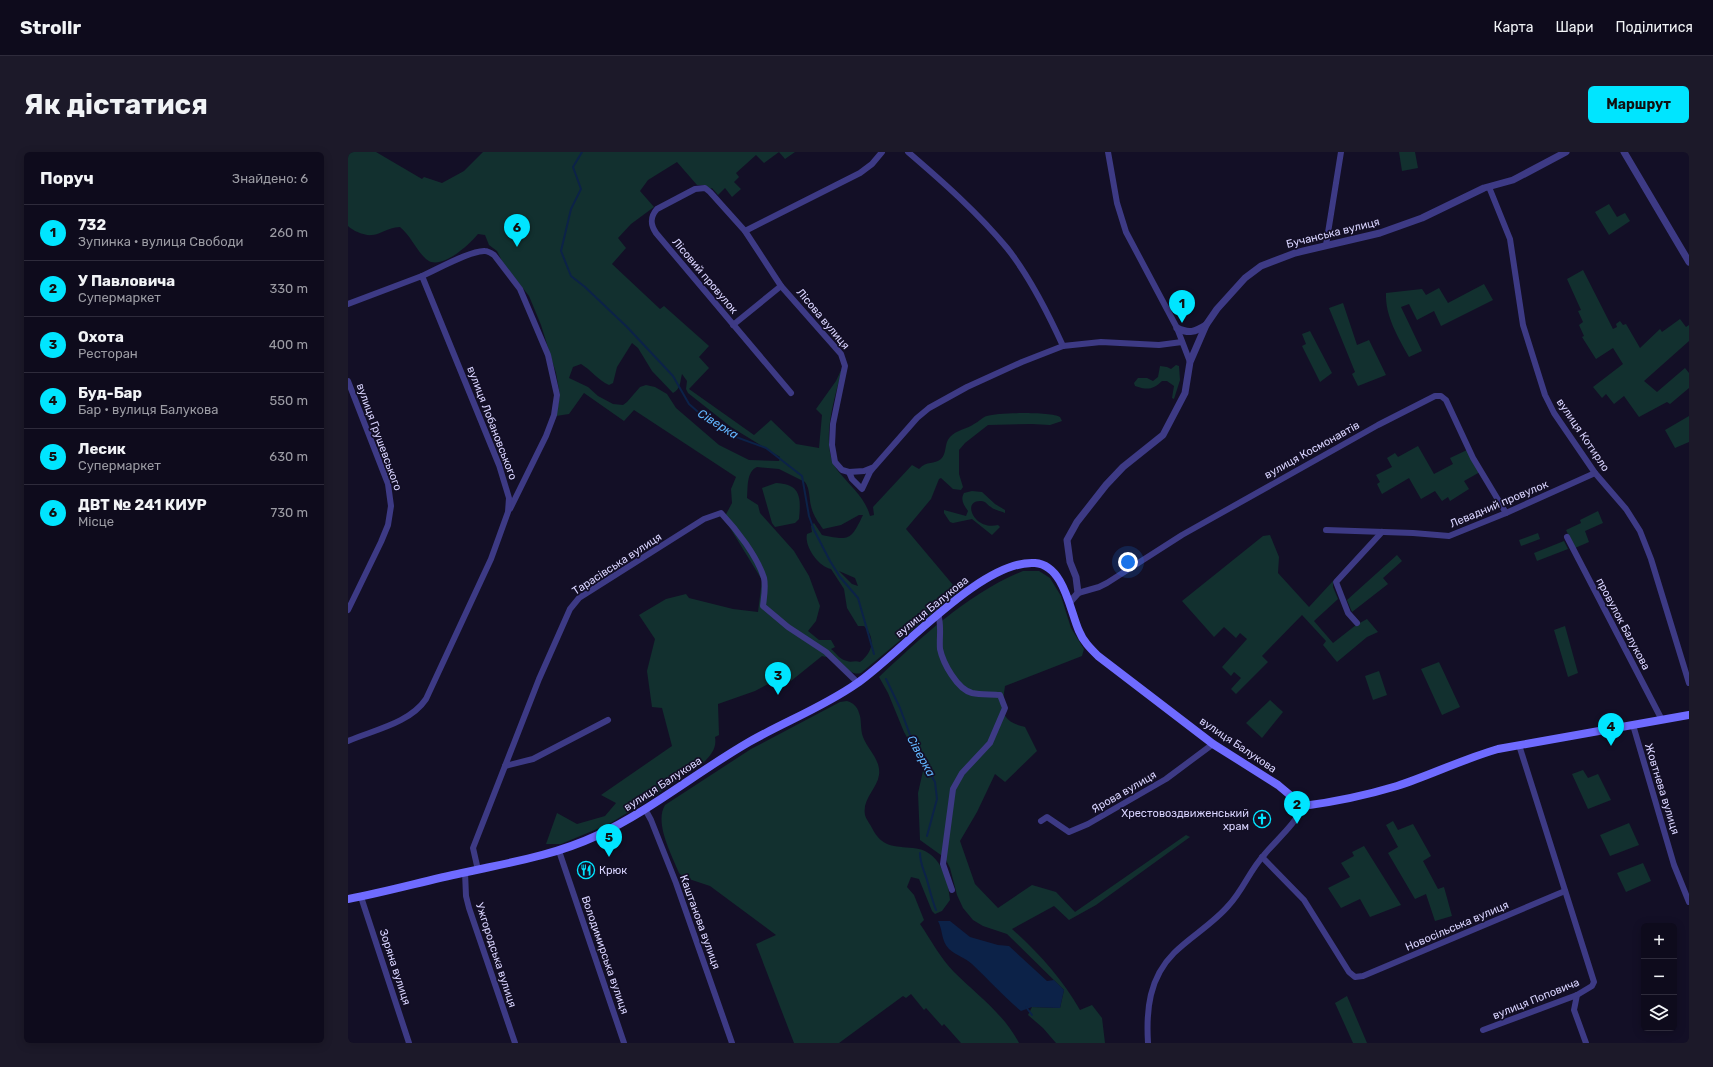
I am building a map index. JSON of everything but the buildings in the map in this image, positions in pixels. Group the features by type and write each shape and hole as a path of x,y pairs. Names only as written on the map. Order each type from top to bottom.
{"main road":[{"name":"вулиця Балукова","path":"348,899 559,851 603,833 645,809 747,743 856,684 967,591 1008,568 1022,563 1038,563 1049,569 1058,578 1070,602 1078,630 1087,645 1098,656 1213,744 1278,785 1304,806"},
{"path":"1304,806 1396,786 1472,756 1519,745 1689,715"}],"street":[{"path":"745,231 860,173 872,164 882,152"},
{"path":"908,152 973,212 1008,249 1048,314 1063,346"},
{"path":"1108,152 1117,203 1126,232 1177,328 1190,362"},
{"path":"1326,244 1341,152"},
{"name":"Бучанська вулиця","path":"1078,592 1076,577 1070,562 1067,540 1077,522 1106,485 1123,467 1163,435 1185,393 1190,362 1206,325 1232,291 1245,278 1261,266 1294,253 1326,244 1387,231 1422,218 1489,187 1513,180 1566,152"},
{"path":"1624,152 1689,262"},
{"name":"вулиця Котирло","path":"1489,187 1510,239 1523,325 1545,395 1554,413 1596,473 1640,530 1651,559 1689,683"},
{"name":"Лісова вулиця","path":"705,188 745,231 781,286 841,354 845,366 832,424 832,445 835,462 842,470 849,472 852,479 862,489 874,467"},
{"name":"Лісовий провулок","path":"705,188 695,189 657,209 652,214 652,227 791,394"},
{"path":"348,304 480,252 485,251 494,254 520,289 548,355 557,395 554,415 546,436 508,512"},
{"name":"вулиця Лобановського","path":"348,740 403,719 421,707 432,688 478,589 508,512 509,498 500,465 422,276"},
{"path":"733,325 781,286"},
{"path":"1177,328 1185,332 1191,332 1206,325"},
{"path":"849,472 864,471 874,467 917,418 929,408 966,387 1022,362 1063,346 1101,342 1159,345 1182,342"},
{"name":"вулиця Грушевського","path":"348,381 388,484 391,506 388,525 381,542 348,610"},
{"name":"вулиця Космонавтів","path":"1078,592 1099,587 1107,583 1189,531 1378,425 1435,396 1441,396 1446,400 1473,458 1506,513"},
{"name":"Левадний провулок","path":"1326,530 1449,536 1506,513 1596,473"},
{"name":"Тарасівська вулиця","path":"478,870 473,848 542,672 570,609 579,598 704,519 722,513 735,528 764,578 765,588 763,606 788,628 826,652 855,680 856,684"},
{"path":"1356,623 1348,614 1336,582 1382,532"},
{"name":"провулок Балукова","path":"1566,537 1662,720"},
{"path":"1070,602 1078,592"},
{"path":"938,614 941,622 940,649 947,667 960,685 971,693 1000,695 1005,708 990,743 962,773 953,789 944,864 952,890"},
{"path":"505,766 533,759 608,720"},
{"name":"Жовтнева вулиця","path":"1633,725 1674,865 1689,902"},
{"name":"Ярова вулиця","path":"1041,821 1047,817 1069,832 1088,824 1166,779 1213,744"},
{"path":"1519,745 1565,891"},
{"path":"1148,1043 1147,1012 1150,996 1165,964 1174,952 1217,918 1230,904 1262,857 1296,819 1304,806"},
{"name":"Каштанова вулиця","path":"645,809 651,820 676,883 732,1043"},
{"name":"Володимирська вулиця","path":"559,851 624,1043"},
{"name":"Новосільська вулиця","path":"1262,857 1304,900 1349,972 1355,977 1363,976 1565,891"},
{"name":"Ужгородська вулиця","path":"464,872 466,896 469,908 515,1043"},
{"name":"вулиця Поповича","path":"1483,1030 1577,995 1592,986 1594,982 1565,891"},
{"name":"Зоряна вулиця","path":"361,897 410,1043"},
{"path":"1577,995 1574,1010 1586,1043"}],"green space":[{"path":"348,152 376,152 422,179 424,177 442,183 464,171 483,152 779,152 764,163 756,155 736,173 739,177 734,182 741,189 732,197 725,188 718,195 712,188 710,189 704,185 697,185 677,162 648,180 640,191 654,207 631,224 618,238 626,248 612,264 660,309 664,306 709,346 699,357 709,368 689,389 754,435 771,420 796,444 819,448 822,415 816,409 836,381 843,366 830,420 829,448 832,460 838,471 861,497 870,516 874,515 873,507 912,465 919,469 925,464 936,462 941,459 943,457 948,439 952,435 971,426 982,418 1002,414 1036,413 1055,415 1060,417 1062,421 1050,425 988,425 965,443 959,450 959,474 963,487 961,490 953,489 941,478 939,479 931,499 906,529 959,592 861,673 857,674 848,670 830,653 826,657 822,656 791,681 785,675 755,691 718,704 719,735 715,737 713,751 703,763 653,797 609,824 561,844 546,844 557,813 577,824 605,816 616,803 601,795 672,746 662,708 652,707 647,671 655,639 639,615 666,599 686,594 689,598 733,609 758,612 762,580 724,518 732,503 731,489 736,477 634,410 624,421 584,393 569,414 556,416 560,395 556,373 541,325 529,296 503,263 497,251 489,245 485,235 478,234 454,256 439,262 432,262 422,255 400,227 376,234 366,235 353,230 348,226","holes":["632,343 638,348 652,371 673,393 679,387 682,374 687,381 686,389 688,393 731,427 780,457 779,461 749,460 719,445 676,408 667,394 655,387 646,385 640,387 623,405 613,404 598,396 588,387 569,378 573,367 581,364 605,383 609,385 613,383 617,367","757,467 779,469 805,482 809,491 810,503 813,512 823,529 841,525 859,515 863,515 855,530 848,537 839,538 822,535 814,523 811,526 812,532 807,534 808,545 813,556 822,565 831,569 844,589 847,608 858,626 864,626 870,635 870,649 868,654 860,662 849,662 842,659 831,649 835,647 831,640 819,640 808,631 816,621 820,606 809,576 794,551 760,513 758,505 747,498 749,476 753,469","839,571 855,578 858,586 852,584"]},
{"path":"779,152 795,152 785,159"},
{"path":"1399,152 1415,152 1418,168 1402,171"},
{"path":"1609,204 1617,217 1625,213 1630,221 1609,235 1595,212"},
{"path":"1583,270 1613,329 1617,327 1616,324 1620,321 1623,325 1626,324 1640,348 1660,329 1662,332 1680,319 1686,327 1689,325 1689,341 1644,381 1657,392 1685,368 1689,373 1689,388 1670,404 1667,402 1639,417 1624,396 1614,404 1606,394 1602,398 1593,387 1623,364 1613,348 1596,359 1582,337 1584,336 1579,325 1583,322 1578,311 1581,310 1567,279"},
{"path":"1484,284 1493,300 1441,326 1434,311 1417,320 1409,304 1401,307 1422,351 1409,357 1390,318 1386,302 1386,293 1422,289 1426,295 1439,288 1448,303"},
{"path":"1343,303 1357,345 1369,340 1386,375 1358,386 1352,374 1355,372 1329,308"},
{"path":"1310,331 1332,373 1320,382 1302,346 1306,344 1302,334"},
{"path":"1176,365 1179,366 1180,380 1174,399 1172,398 1174,386 1167,381 1162,381 1153,388 1135,386 1134,383 1138,378 1147,378 1153,381 1158,377 1160,366 1171,369"},
{"path":"1689,416 1689,442 1675,448 1665,430"},
{"path":"1418,446 1434,474 1453,464 1450,458 1467,450 1480,472 1464,481 1469,489 1450,501 1448,497 1442,501 1435,491 1421,499 1409,478 1382,494 1377,484 1380,482 1376,475 1392,467 1387,458 1395,453 1398,457"},
{"path":"776,483 790,486 795,489 798,494 800,505 799,519 795,523 775,527 772,523 762,488"},
{"path":"972,491 982,492 995,504 1005,510 1005,513 996,510 983,501 975,502 972,505 971,510 973,515 982,524 990,526 998,525 1000,527 992,535 972,519 953,523 950,522 944,513 944,510 966,516 968,511 962,498 964,493"},
{"path":"1598,511 1603,523 1585,531 1589,542 1575,548 1566,530 1581,523 1580,520"},
{"path":"1538,533 1540,539 1521,546 1519,540"},
{"path":"1270,535 1279,557 1278,573 1309,607 1333,581 1333,587 1338,599 1314,621 1333,643 1356,625 1367,619 1378,632 1367,637 1337,662 1323,645 1326,641 1302,615 1262,656 1268,662 1236,694 1231,689 1241,678 1234,672 1231,676 1222,667 1247,639 1240,633 1236,638 1224,627 1214,637 1182,601 1263,536"},
{"path":"1564,541 1568,549 1537,561 1534,553"},
{"path":"1397,555 1402,561 1383,578 1388,584 1352,612 1347,600"},
{"path":"1023,571 1039,571 1050,578 1061,596 1071,628 1084,649 1082,656 1005,686 1003,707 1006,717 1010,721 1025,727 1037,751 1005,782 995,774 977,812 960,841 975,884 998,908 1032,885 1056,892 1075,912 1186,835 1190,837 1096,905 1069,920 1054,906 1012,929 1049,967 1066,988 1080,1010 1092,1005 1102,1018 1105,1043 1056,1043 1043,1028 1028,1015 1032,1007 1060,1008 1064,990 1007,934 983,926 973,920 963,908 957,895 950,868 945,858 920,840 918,793 923,771 922,764 904,732 888,693 879,677 929,632 964,604 1002,581"},
{"path":"1565,626 1578,673 1568,677 1554,630"},
{"path":"1439,662 1460,707 1442,715 1421,669"},
{"path":"1379,671 1387,695 1373,700 1365,676"},
{"path":"1270,700 1283,712 1262,738 1246,723"},
{"path":"847,701 857,708 863,737 876,760 879,770 878,780 866,804 866,818 876,835 884,843 922,850 936,859 947,882 950,900 942,911 935,914 932,911 919,879 911,877 907,887 914,895 924,920 920,924 949,967 990,1005 1006,1023 1019,1043 961,1043 944,1024 942,1026 926,1008 924,1010 911,994 906,998 903,996 839,1043 794,1043 756,944 776,935 710,886 683,877 679,873 665,839 663,830 662,812 665,805 751,749 840,702"},
{"path":"1583,770 1588,778 1598,774 1611,800 1588,809 1572,774"},
{"path":"1393,821 1398,830 1413,824 1431,856 1423,861 1438,889 1444,887 1452,916 1435,921 1426,894 1415,899 1388,853 1398,847 1386,825"},
{"path":"1629,823 1639,845 1610,856 1600,835"},
{"path":"1364,846 1401,905 1370,917 1360,899 1341,908 1328,888 1350,877 1341,863 1354,856 1352,852"},
{"path":"1643,863 1651,881 1626,892 1617,873"},
{"path":"1347,996 1367,1043 1353,1043 1335,1003"}],"water":[{"path":"938,921 950,921 970,937 998,945 1009,946 1047,981 1054,980 1064,990 1060,1008 1032,1007 1021,1011 972,964 954,953 946,946"}],"waterway":[{"name":"Сіверка","path":"582,152 573,167 581,189 571,209 561,251 571,276 585,287 627,327 673,376 689,404 706,419 736,437 766,448 802,476 809,516 814,530 840,577 858,598 874,654"},
{"name":"Сіверка","path":"886,679 900,708 913,743 935,782 937,799 927,836"},
{"name":"Сіверка","path":"920,853 921,864 936,910"},
{"name":"Сіверка","path":"1026,1007 1032,1015"}],"place":[{"name":"ДВТ № 241 КИУР","path":"517,247"},
{"name":"732","path":"1182,323"},
{"name":"Охота","path":"778,695"},
{"name":"Буд-Бар","path":"1611,746"},
{"name":"Хрестовоздвиженський храм","path":"1262,819"},
{"name":"У Павловича","path":"1297,824"},
{"name":"Лесик","path":"609,857"},
{"name":"Крюк","path":"586,870"}]}
